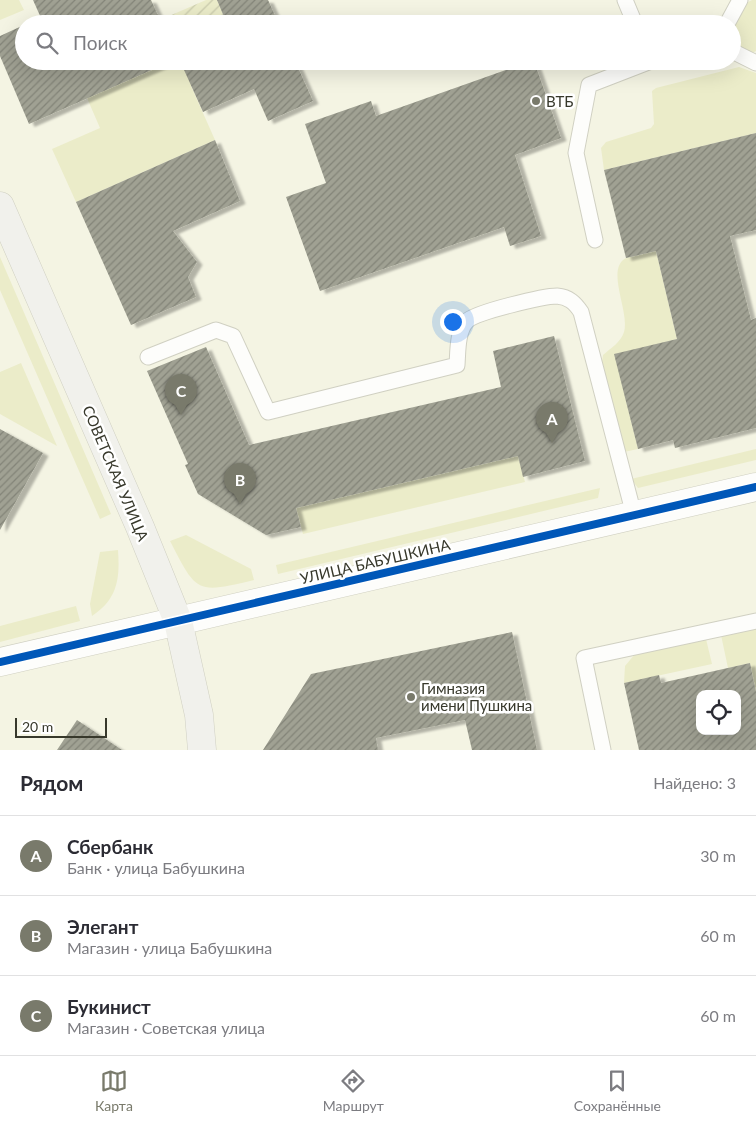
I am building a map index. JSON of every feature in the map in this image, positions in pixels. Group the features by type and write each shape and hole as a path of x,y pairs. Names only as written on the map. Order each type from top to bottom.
{"main road":[{"name":"СОВЕТСКАЯ УЛИЦА","path":"0,206 140,527 178,621 199,715 202,750"}],"street":[{"name":"УЛИЦА БАБУШКИНА","path":"0,662 756,487"}],"lane":[{"path":"625,0 631,15"},
{"path":"732,15 740,0"},
{"path":"741,56 756,62"},
{"path":"595,240 576,153 589,85 630,70"},
{"path":"148,357 216,330 228,332 233,336 268,412 457,366 461,332 468,320 478,315 540,298 558,296 573,301 582,312 634,515"},
{"path":"604,750 584,658 756,621"}],"green space":[{"path":"0,0 19,0 24,10 0,20"},
{"path":"206,0 217,0 223,15 172,15"},
{"path":"756,0 756,51 752,53 741,49 741,15 735,15 744,4"},
{"path":"741,68 756,73 756,133 604,170 601,148 606,142 651,128 654,124 652,91 656,88 727,70 741,70"},
{"path":"151,70 226,70 191,86 215,140 76,202 52,149 100,128 87,98"},
{"path":"656,251 677,339 615,355 638,449 624,452 602,362 603,355 618,342 624,332 624,314 618,281 620,264 626,258"},
{"path":"0,257 111,514 100,519 0,290"},
{"path":"21,363 57,446 0,414 0,372"},
{"path":"756,449 756,460 638,488 631,479"},
{"path":"518,456 525,482 303,534 296,508"},
{"path":"600,488 598,498 278,574 276,565"},
{"path":"186,535 251,569 254,580 220,587 209,588 200,585 186,571 170,541"},
{"path":"118,550 118,579 116,587 107,602 92,616 90,604 100,552"},
{"path":"76,606 80,621 0,642 0,626"},
{"path":"756,628 756,692 750,663 728,668 721,635"},
{"path":"706,639 712,664 624,683 625,666 635,654"}],"building":[{"path":"33,0 151,0 158,15 40,15"},
{"path":"217,0 268,0 275,15 223,15"},
{"path":"15,29 15,70 152,70 29,124 0,56 0,36"},
{"path":"184,70 299,70 313,101 268,121 254,89 203,112"},
{"path":"506,70 537,70 561,138 515,155 541,236 510,246 504,227 320,291 286,197 326,183 305,124 371,101 376,116"},
{"path":"756,133 756,230 730,236 751,320 756,318 756,428 675,448 673,440 638,449 614,354 677,339 656,251 626,258 604,170"},
{"path":"215,140 240,201 173,231 197,262 188,277 196,297 131,325 76,202"},
{"path":"554,336 585,461 523,477 518,456 296,508 301,527 266,535 198,494 185,465 188,464 147,371 206,347 249,445 501,387 493,351"},
{"path":"0,429 43,453 0,530"},
{"name":"Гимназия имени Пушкина","path":"512,632 537,750 472,750 465,720 376,738 378,750 263,750 311,674"},
{"path":"750,663 756,692 756,750 639,750 624,683 659,675 661,683"},
{"path":"77,720 122,750 57,750"}],"cycle path":[{"path":"0,662 756,487"}],"place":[{"name":"ВТБ","path":"536,101"},
{"name":"Букинист","path":"181,415"},
{"name":"Сбербанк","path":"552,443"},
{"name":"Элегант","path":"240,504"},
{"name":"Гимназия имени Пушкина","path":"411,697"}]}
